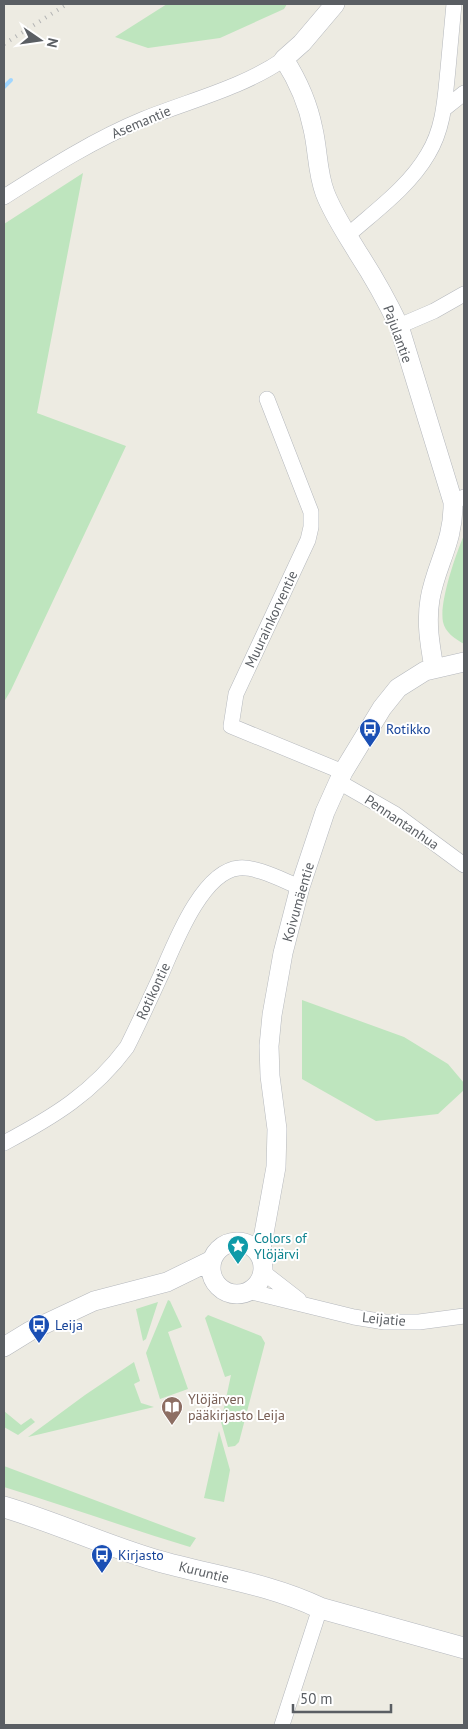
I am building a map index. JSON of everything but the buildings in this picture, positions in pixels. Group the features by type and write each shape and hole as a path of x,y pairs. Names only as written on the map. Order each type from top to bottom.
{"main road":[{"name":"Kuruntie","path":"4,1507 155,1560 270,1589 320,1608 464,1648"},
{"name":"Kuruntie","path":"4,1518 31,1524 106,1554 204,1586 270,1604 320,1608"}],"street":[{"path":"284,59 302,43 335,4"},
{"path":"347,236 391,198 414,173 428,155 436,138 444,109 454,4"},
{"name":"Asemantie","path":"4,198 98,141 142,120 256,76 284,59"},
{"name":"Pajulantie","path":"284,59 297,80 305,99 314,130 316,153 324,192 399,326 458,500 451,531 430,598 428,621 434,668"},
{"path":"444,109 464,93"},
{"path":"399,326 434,311 464,294"},
{"name":"Muurainkorventie","path":"267,399 311,512 311,527 308,540 236,694 231,726 341,777"},
{"name":"Koivumäentie","path":"261,1264 276,1167 276,1129 270,1076 269,1046 272,1015 284,953 300,887 325,812 341,777 382,708 398,688 425,671 464,662"},
{"name":"Pennantanhua","path":"341,777 464,865"},
{"name":"Rotikontie","path":"4,1144 60,1112 79,1098 115,1063 127,1047 188,916 201,896 216,879 227,871 239,868 255,870 300,887"},
{"name":"Koivumäentie","path":"242,1242 268,1209"},
{"path":"234,1242 242,1242 255,1249 261,1264 260,1280 255,1286 241,1294 226,1291 214,1281 211,1267 212,1260 220,1247 234,1242"},
{"path":"4,1347 30,1331 94,1301 167,1282 212,1260"},
{"name":"Leijatie","path":"261,1264 304,1304"},
{"path":"167,1282 214,1281"},
{"name":"Leijatie","path":"248,1291 354,1317 385,1322 419,1322 464,1316"},
{"path":"282,1725 320,1608"}],"green space":[{"path":"167,4 287,4 284,9 220,38 148,48 115,37"},
{"path":"83,173 37,413 126,446 4,702 4,224"},
{"path":"464,535 464,644 448,632 443,622 442,613 449,578"},
{"path":"302,1000 404,1037 448,1064 464,1083 464,1090 438,1114 376,1121 302,1079"},
{"path":"168,1300 182,1327 168,1332 188,1389 160,1399 146,1353"},
{"path":"158,1302 146,1339 143,1341 136,1309"},
{"path":"208,1315 261,1336 265,1343 239,1442 235,1446 228,1447 221,1422 231,1375 225,1377 205,1318"},
{"path":"134,1362 140,1381 134,1384 141,1403 154,1407 28,1437 85,1395"},
{"path":"4,1411 21,1425 31,1418 35,1422 18,1435 4,1427"},
{"path":"219,1431 230,1470 224,1502 204,1498"},
{"path":"4,1466 196,1538 190,1547 4,1487"}],"waterway":[{"path":"4,87 11,80"}],"railway":[{"path":"4,44 67,4"}],"place":[{"name":"Rotikko","path":"370,748"},
{"name":"Colors of Ylöjärvi","path":"238,1265"},
{"name":"Leija","path":"39,1344"},
{"name":"Ylöjärven pääkirjasto Leija","path":"172,1426"},
{"name":"Kirjasto","path":"102,1574"}]}
